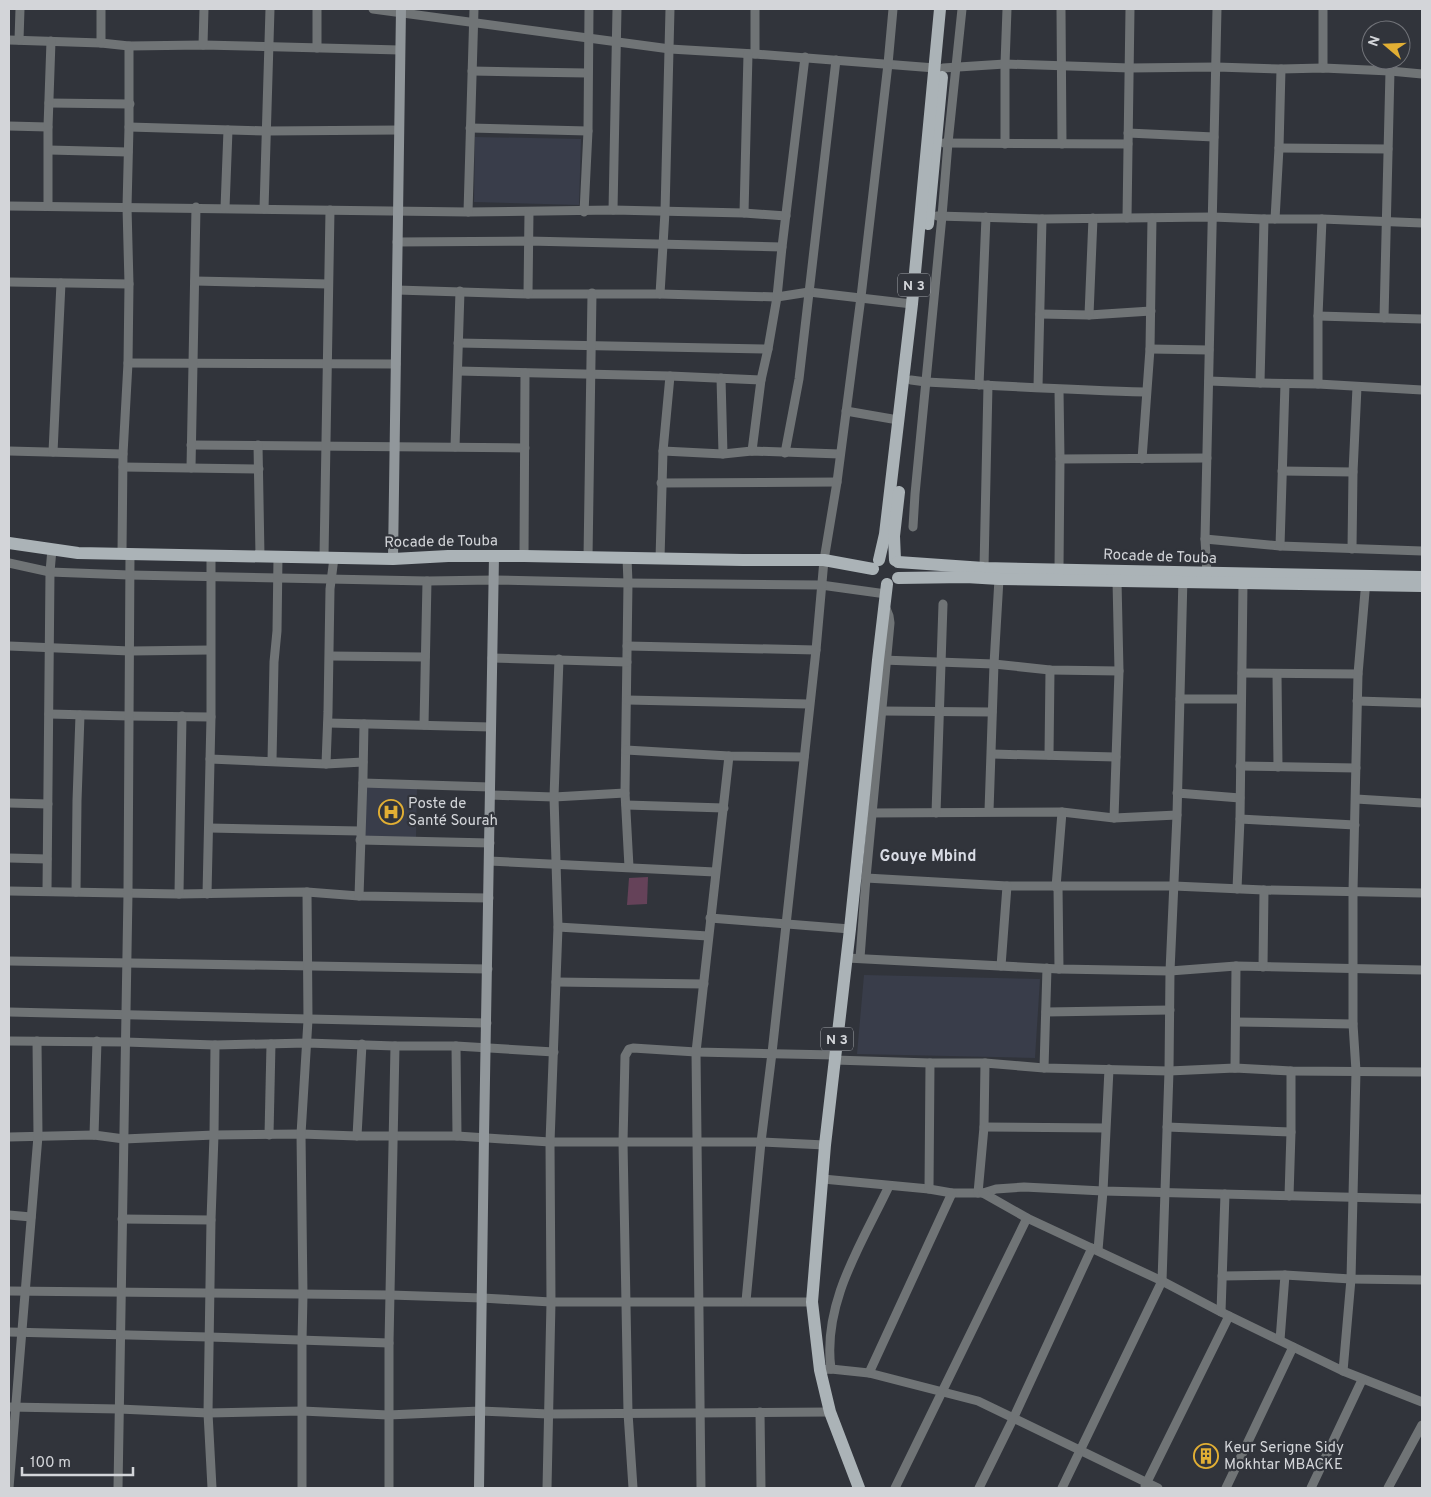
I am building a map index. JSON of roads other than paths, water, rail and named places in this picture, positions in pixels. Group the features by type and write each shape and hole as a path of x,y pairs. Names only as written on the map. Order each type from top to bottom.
{"main road":[{"name":"N 3","path":"896,561 894,536 929,216 942,143 944,68 940,9"},
{"name":"N 3","path":"876,564 885,534 912,304 944,68 949,9"},
{"name":"Rocade de Touba","path":"9,543 78,552 329,558 393,559 524,556 824,560 876,564 887,557 896,561 984,568 1060,569 1243,584 1422,577"},
{"path":"876,564 874,576 889,590 901,568 896,561"},
{"name":"Rocade de Touba","path":"889,590 966,577 999,580 1117,582 1183,578 1206,574 1366,580 1422,586"},
{"name":"N 3","path":"859,1488 830,1412 825,1369 812,1302 834,1057 853,958 850,929 867,813 889,590"}],"street":[{"path":"19,40 20,9"},
{"path":"101,43 102,9"},
{"path":"204,9 204,45"},
{"path":"264,209 270,9"},
{"path":"317,9 317,48"},
{"path":"373,9 401,10 474,23 670,49 944,68 1004,64 1130,68 1323,68 1422,74"},
{"path":"468,212 474,9"},
{"path":"584,212 588,131 589,9"},
{"path":"613,210 617,9"},
{"path":"660,294 665,212 670,9"},
{"path":"744,213 755,9"},
{"path":"746,1302 761,1142 816,650 821,585 837,482 861,297 893,9"},
{"path":"944,68 962,9"},
{"path":"1005,144 1004,64 1007,9"},
{"path":"1061,9 1062,144"},
{"path":"1127,218 1130,9"},
{"path":"1206,574 1206,458 1217,9"},
{"path":"1323,9 1323,68"},
{"path":"393,559 401,10"},
{"path":"9,40 101,43 129,46 204,45 400,50"},
{"path":"48,206 51,41"},
{"path":"118,1488 130,651 129,575 126,554 123,467 128,363 129,46"},
{"path":"752,451 761,380 777,297 805,58"},
{"path":"785,452 799,379 836,60"},
{"path":"1275,219 1281,69"},
{"path":"472,71 587,73"},
{"path":"1384,318 1390,71"},
{"path":"49,103 130,104"},
{"path":"9,126 48,127"},
{"path":"129,127 267,131 399,130"},
{"path":"470,128 588,131"},
{"path":"224,208 228,130"},
{"path":"1128,133 1214,137"},
{"path":"913,527 942,216 942,143 1128,144"},
{"path":"1279,148 1388,149"},
{"path":"49,150 128,152"},
{"path":"9,206 468,212 584,212 613,210 744,213 786,216"},
{"path":"191,468 196,207"},
{"path":"326,764 331,579 326,446 330,210"},
{"path":"528,294 529,212"},
{"path":"929,216 1042,219 1212,217 1422,223"},
{"path":"984,568 986,217"},
{"path":"1089,315 1093,218"},
{"path":"1142,459 1150,349 1152,218"},
{"path":"1038,387 1042,219"},
{"path":"1260,383 1264,219"},
{"path":"1318,384 1318,316 1322,219"},
{"path":"398,242 528,241 782,247"},
{"path":"194,280 328,284"},
{"path":"9,282 129,284"},
{"path":"53,452 61,283"},
{"path":"397,290 528,294 592,293 777,297 809,292 912,304"},
{"path":"455,448 460,291"},
{"path":"588,558 592,293"},
{"path":"1040,314 1089,315 1151,311"},
{"path":"1318,316 1422,318"},
{"path":"458,343 768,349"},
{"path":"1150,349 1209,350"},
{"path":"128,363 396,364"},
{"path":"458,370 761,380"},
{"path":"524,556 526,373"},
{"path":"660,559 663,451 670,376"},
{"path":"721,378 723,454"},
{"path":"911,380 1038,387 1059,390 1146,392"},
{"path":"1208,381 1318,384 1422,390"},
{"path":"1280,546 1285,384"},
{"path":"1352,549 1357,387"},
{"path":"1059,390 1060,569"},
{"path":"846,410 898,420"},
{"path":"191,444 525,448"},
{"path":"258,445 260,556"},
{"path":"9,451 123,454"},
{"path":"663,451 723,454 752,451 840,454"},
{"path":"1060,459 1206,458"},
{"path":"123,467 259,469"},
{"path":"1282,471 1353,472"},
{"path":"662,483 837,482"},
{"path":"1205,539 1280,546 1422,551"},
{"path":"47,891 50,572 52,549"},
{"path":"207,894 211,717 211,555"},
{"path":"272,761 278,556"},
{"path":"479,1488 494,556"},
{"path":"627,558 625,793 629,867"},
{"path":"9,564 50,572 211,578 821,585 889,590"},
{"path":"1062,1488 1162,1281 1183,578"},
{"path":"989,811 999,580"},
{"path":"1343,1371 1351,1280 1356,1070 1353,1024 1353,890 1357,701 1366,580"},
{"path":"424,725 427,581"},
{"path":"1114,818 1119,671 1117,582"},
{"path":"1236,889 1240,819 1243,584"},
{"path":"936,813 943,604"},
{"path":"9,646 130,651 210,650"},
{"path":"627,646 816,650"},
{"path":"330,656 425,657"},
{"path":"492,658 627,662"},
{"path":"547,1488 551,1302 550,1142 558,928 554,797 559,659"},
{"path":"1119,671 1050,670 994,664 882,660 882,711 867,813 866,878 853,958 1059,969 1170,971 1236,966 1422,970"},
{"path":"1049,755 1050,670"},
{"path":"1242,673 1358,674"},
{"path":"1277,674 1278,767"},
{"path":"1180,699 1241,699"},
{"path":"627,700 809,704"},
{"path":"1357,701 1422,703"},
{"path":"882,711 992,712"},
{"path":"49,714 211,717"},
{"path":"76,892 80,715"},
{"path":"179,894 182,716"},
{"path":"328,723 491,727"},
{"path":"359,896 364,724"},
{"path":"626,750 729,756 804,757"},
{"path":"992,754 1116,757"},
{"path":"702,1488 696,1052 729,756"},
{"path":"210,759 326,764 363,762"},
{"path":"1240,766 1356,768"},
{"path":"363,784 490,791 554,797 625,793"},
{"path":"1177,793 1240,798"},
{"path":"1356,799 1422,803"},
{"path":"9,803 48,804"},
{"path":"626,805 724,808"},
{"path":"867,813 1062,812 1114,818 1177,815"},
{"path":"1059,969 1057,887 1062,812"},
{"path":"1240,819 1354,825"},
{"path":"209,828 490,843"},
{"path":"9,858 48,858"},
{"path":"489,862 716,872"},
{"path":"866,878 1007,886 1174,886 1422,893"},
{"path":"1001,966 1007,886"},
{"path":"1263,967 1264,890"},
{"path":"9,891 179,894 307,892 359,896 489,898"},
{"path":"302,1488 303,1295 301,1134 308,1020 307,892"},
{"path":"710,918 850,929"},
{"path":"558,928 708,936"},
{"path":"9,961 488,969"},
{"path":"1235,1068 1236,966"},
{"path":"1044,1068 1047,968"},
{"path":"556,982 704,984"},
{"path":"1046,1012 1170,1010"},
{"path":"9,1012 487,1023"},
{"path":"1236,1022 1353,1024"},
{"path":"9,1041 97,1041 215,1045 362,1044 456,1046 554,1052"},
{"path":"9,1488 12,1407 22,1333 38,1136 37,1041"},
{"path":"94,1136 97,1041"},
{"path":"269,1135 271,1044"},
{"path":"357,1136 362,1044"},
{"path":"212,1488 208,1413 215,1045"},
{"path":"389,1488 388,1415 395,1046"},
{"path":"456,1046 457,1136"},
{"path":"633,1488 628,1413 623,1142 625,1056 626,1052 633,1048 696,1052 772,1053 930,1063 985,1063 1044,1068 1169,1071 1235,1068 1291,1071 1422,1072"},
{"path":"929,1189 930,1063"},
{"path":"980,1193 985,1063"},
{"path":"979,1488 1095,1249 1103,1191 1108,1069"},
{"path":"1289,1196 1291,1071"},
{"path":"984,1127 1105,1128"},
{"path":"1167,1128 1291,1132"},
{"path":"9,1137 94,1136 124,1139 301,1134 457,1136 550,1142 761,1142 825,1145"},
{"path":"823,1179 952,1193 980,1193 996,1188 1008,1187 1422,1199"},
{"path":"889,1186 843,1281 837,1301 825,1369 869,1373 978,1401 1146,1486 1158,1488"},
{"path":"869,1373 952,1193"},
{"path":"980,1193 1027,1218 1162,1281 1225,1314 1362,1380 1422,1402"},
{"path":"1146,1486 1225,1314 1222,1276 1225,1194"},
{"path":"9,1215 31,1217"},
{"path":"895,1488 1027,1218"},
{"path":"122,1219 211,1220"},
{"path":"1222,1276 1285,1275 1351,1280 1422,1280"},
{"path":"1280,1340 1285,1275"},
{"path":"9,1291 390,1295 551,1302 812,1302"},
{"path":"9,1332 389,1343"},
{"path":"1226,1488 1293,1347"},
{"path":"1311,1488 1362,1380"},
{"path":"12,1407 208,1413 302,1411 388,1415 480,1412 548,1414 830,1412"},
{"path":"760,1412 761,1488"},
{"path":"1388,1488 1422,1424"}],"place":[{"name":"Poste de Santé Sourah","path":"391,812"},
{"name":"Keur Serigne Sidy Mokhtar MBACKE","path":"1206,1456"}],"district":[{"name":"Gouye Mbind","path":"928,855"}]}
